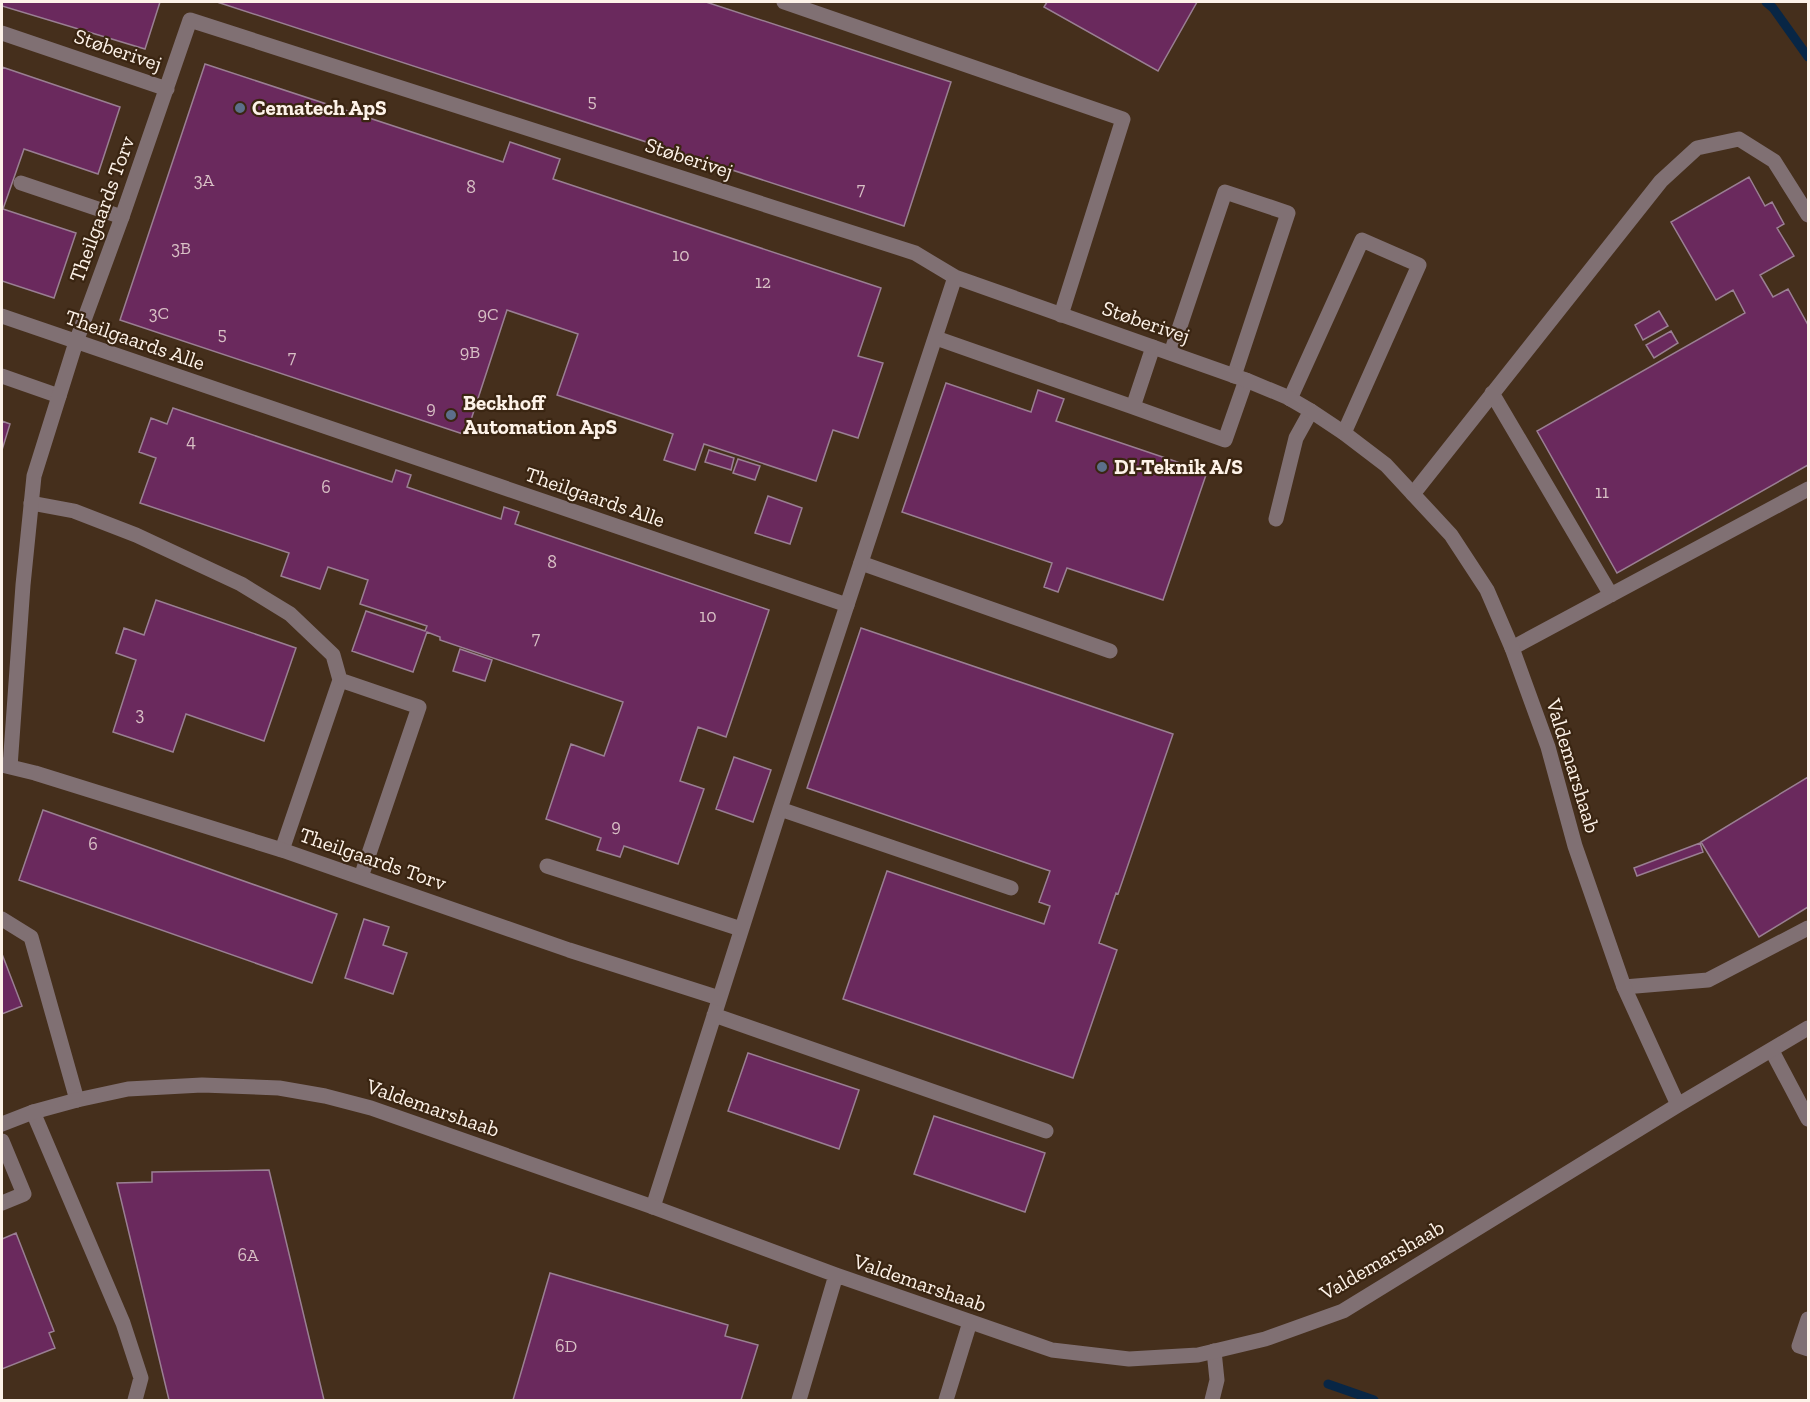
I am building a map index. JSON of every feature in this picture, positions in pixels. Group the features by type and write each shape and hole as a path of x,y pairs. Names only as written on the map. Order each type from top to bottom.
{"street":[{"path":"784,2 1123,119 1061,315"},
{"name":"Støberivej","path":"2,33 167,89 190,20 915,253 955,277 1240,378 1290,399 1344,433 1386,465"},
{"name":"Theilgaards Torv","path":"167,89 76,342 34,476 6,766 282,850 569,950 719,998"},
{"path":"1413,494 1661,181 1697,148 1739,139 1774,161 1809,216"},
{"path":"21,183 122,218"},
{"path":"936,338 1225,440 1240,378 1288,213 1225,192 1171,353"},
{"path":"1290,399 1362,240 1419,265 1344,433"},
{"path":"653,1207 741,929 955,277"},
{"name":"Theilgaards Alle","path":"2,316 847,605"},
{"path":"1133,407 1153,347"},
{"path":"2,376 59,396"},
{"path":"1492,393 1611,595"},
{"path":"1276,519 1296,438 1311,411"},
{"name":"Valdemarshaab","path":"1386,465 1451,535 1487,590 1512,648 1548,747 1575,846 1624,987 1678,1105"},
{"path":"1512,648 1809,489"},
{"path":"31,503 74,510 136,535 241,584 290,614 333,656 340,680 282,850"},
{"path":"861,563 1110,651"},
{"path":"340,680 419,707 361,877"},
{"path":"780,809 1011,888"},
{"path":"547,866 741,929"},
{"path":"2,919 31,937 77,1100"},
{"path":"1624,987 1708,980 1809,928"},
{"path":"714,1015 1046,1131"},
{"name":"Valdemarshaab","path":"2,1125 33,1112 128,1089 202,1085 279,1088 324,1095 371,1108 1052,1350 1129,1359 1198,1355 1265,1339 1343,1311 1678,1105 1809,1028"},
{"path":"1772,1051 1809,1119"},
{"path":"33,1112 123,1323 141,1378 135,1401"},
{"path":"2,1141 24,1194 2,1203"},
{"name":"Valdemarshaab","path":"799,1401 836,1275"},
{"path":"1809,1319 1799,1346 1809,1349"},
{"path":"946,1401 970,1322"},
{"path":"1212,1401 1217,1380 1214,1351"}],"building":[{"path":"2,2 160,2 145,49 2,6"},
{"path":"217,2 706,2 951,82 904,226"},
{"path":"1047,2 1197,2 1158,71 1044,7"},
{"path":"205,64 503,162 510,142 560,159 553,179 881,288 858,356 883,363 858,438 833,430 816,481 704,444 695,470 664,460 673,434 557,395 578,334 507,310 466,435 120,320"},
{"path":"2,67 120,107 98,174 24,149 3,209 76,233 54,298 2,281"},
{"path":"1749,177 1765,206 1772,202 1784,224 1777,228 1794,256 1760,275 1773,297 1788,289 1808,325 1808,465 1617,573 1537,431 1745,313 1733,290 1716,300 1671,222"},
{"path":"1659,311 1668,326 1643,340 1635,325"},
{"path":"1671,331 1678,343 1654,358 1646,345"},
{"path":"946,383 1031,412 1038,390 1064,399 1056,421 1207,472 1163,600 1067,568 1058,592 1044,587 1052,563 902,512"},
{"path":"173,408 392,482 396,470 411,475 407,487 501,519 504,507 519,512 515,524 769,610 726,737 698,727 680,781 704,789 678,864 624,846 620,857 597,850 601,838 546,819 571,744 604,756 623,702 440,640 440,637 427,632 413,672 352,651 366,611 425,631 427,626 360,604 368,580 328,567 320,589 281,576 289,553 140,503 156,458 139,452 151,418 167,424"},
{"path":"2,421 10,424 2,450"},
{"path":"709,450 734,458 731,470 705,462"},
{"path":"738,459 760,466 755,480 733,473"},
{"path":"768,496 802,508 790,544 755,533"},
{"path":"156,600 296,648 264,741 186,714 173,752 113,732 136,660 116,653 124,628 144,635"},
{"path":"861,628 1173,734 1099,943 1117,950 1073,1078 843,999 887,871 1044,924 1050,906 1039,902 1050,871 807,788"},
{"path":"460,649 492,660 485,681 453,671"},
{"path":"734,757 771,770 753,822 716,809"},
{"path":"1808,777 1808,907 1759,937 1701,842"},
{"path":"43,810 337,914 312,983 19,880"},
{"path":"1700,843 1703,852 1637,876 1634,868"},
{"path":"364,919 389,927 383,945 407,953 393,994 345,978"},
{"path":"2,954 22,1006 2,1014"},
{"path":"748,1053 859,1090 839,1149 728,1111"},
{"path":"934,1116 1045,1153 1025,1212 914,1174"},
{"path":"269,1170 324,1400 169,1400 117,1183 152,1182 152,1172"},
{"path":"16,1233 54,1331 49,1333 55,1348 2,1369 2,1239"},
{"path":"550,1273 728,1325 725,1336 758,1345 741,1400 513,1400"}],"waterway":[{"path":"1766,2 1773,8 1808,57"},
{"path":"1328,1384 1374,1400"}],"place":[{"name":"Cematech ApS","path":"240,108"},
{"name":"Beckhoff Automation ApS","path":"451,415"},
{"name":"DI-Teknik A/S","path":"1102,467"}]}
